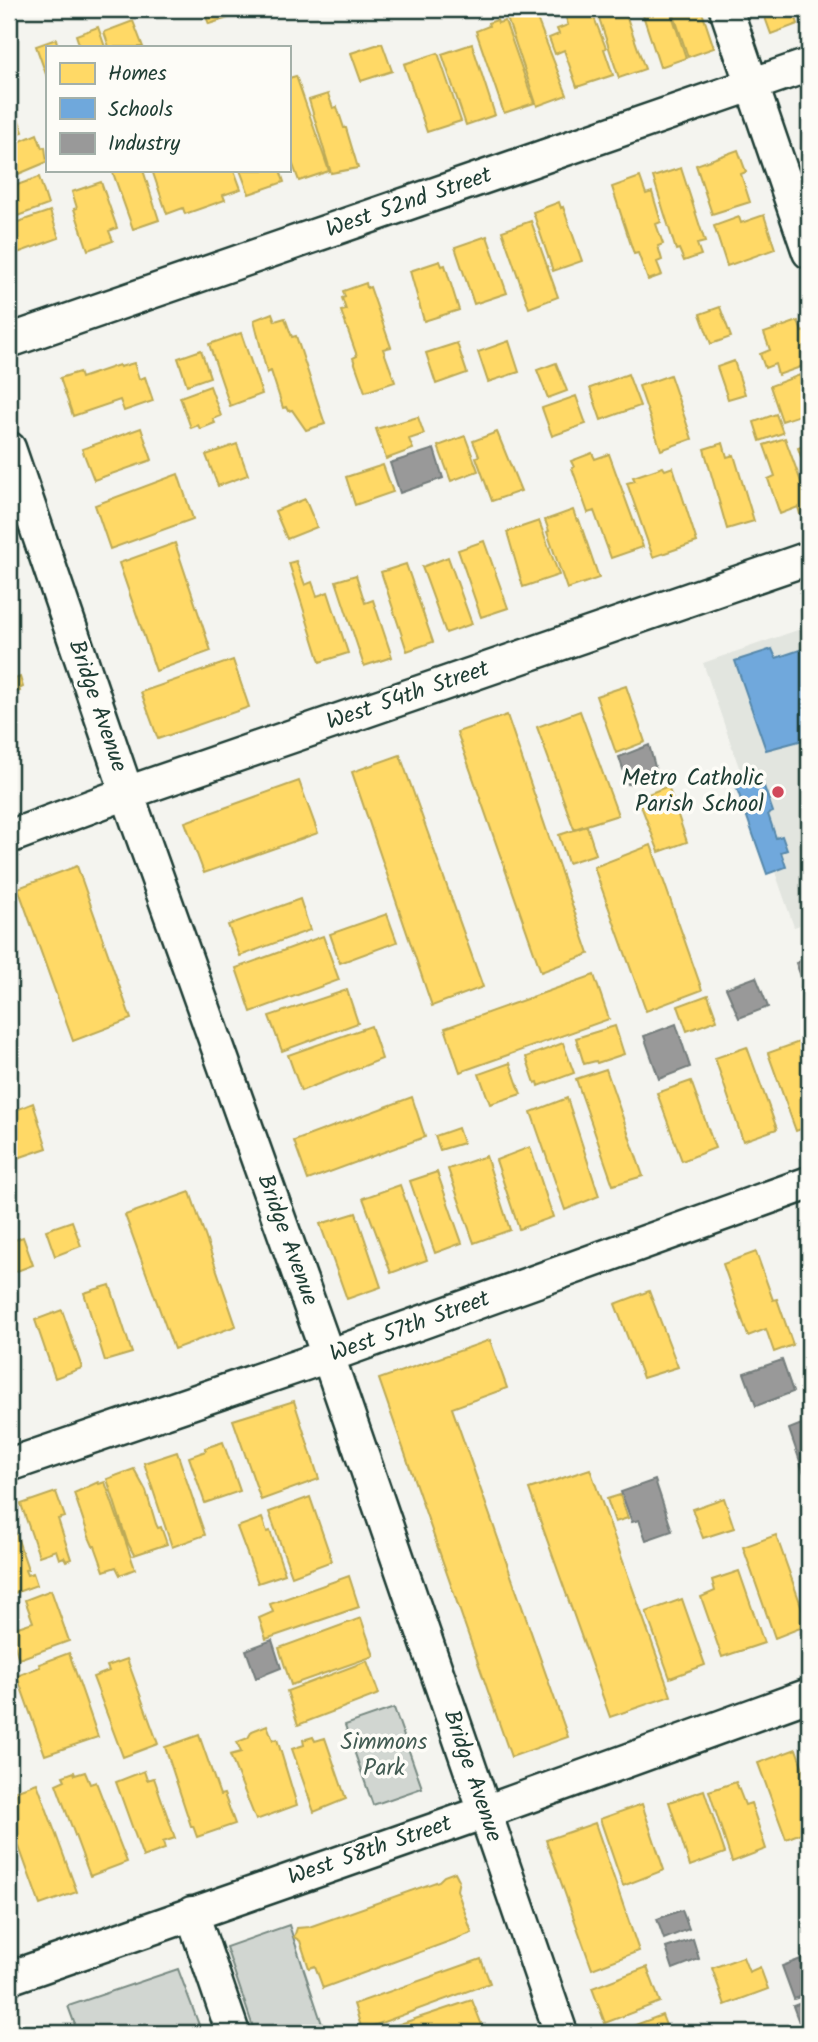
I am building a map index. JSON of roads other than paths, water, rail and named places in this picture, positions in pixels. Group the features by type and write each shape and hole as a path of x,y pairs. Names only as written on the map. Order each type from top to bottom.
{"street":[{"path":"726,9 809,253"},
{"name":"West 52nd Street","path":"9,341 809,65"},
{"name":"Bridge Avenue","path":"9,448 127,793 328,1356 561,2033"},
{"name":"West 54th Street","path":"9,837 127,793 809,558"},
{"name":"West 57th Street","path":"9,1465 328,1356 809,1183"},
{"name":"West 58th Street","path":"9,1978 485,1812 809,1695"},
{"path":"192,1913 233,2033"}],"place":[{"name":"Metro Catholic Parish School","path":"778,792"}],"park label":[{"name":"Simmons Park","path":"384,1756"}]}
